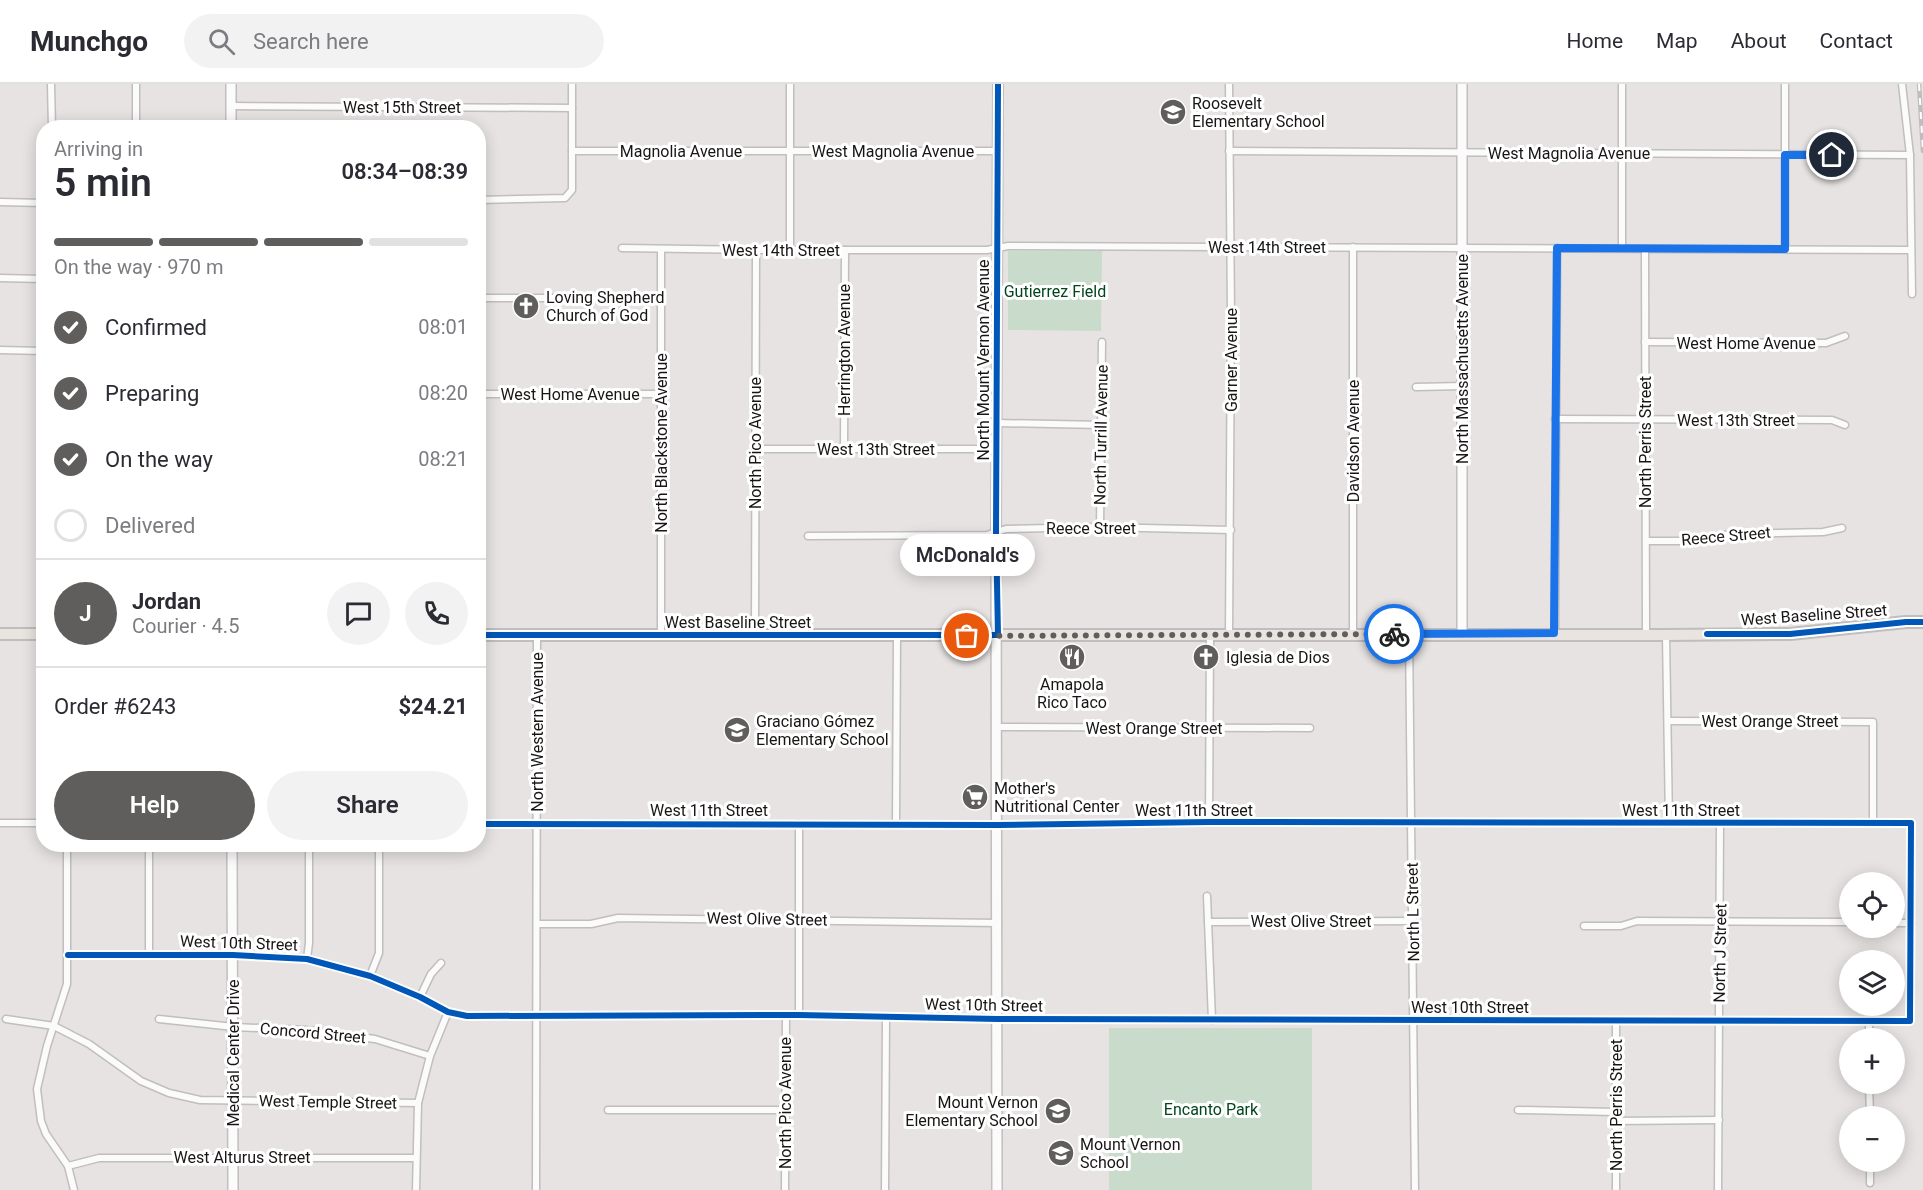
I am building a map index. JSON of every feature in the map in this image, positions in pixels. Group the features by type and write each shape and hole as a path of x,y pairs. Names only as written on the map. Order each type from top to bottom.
{"main road":[{"path":"231,84 231,120"},
{"name":"North Mount Vernon Avenue","path":"998,84 996,531 998,1190"},
{"name":"North Massachusetts Avenue","path":"1462,84 1462,634"},
{"name":"West Baseline Street","path":"486,634 1790,634 1923,622"},
{"path":"0,634 36,634"},
{"name":"Medical Center Drive","path":"232,852 233,1190"}],"street":[{"path":"51,84 52,120"},
{"path":"136,84 136,120"},
{"path":"486,200 565,198 572,190 572,84"},
{"path":"790,84 790,250"},
{"name":"Garner Avenue","path":"1229,84 1231,315 1229,635"},
{"path":"1622,84 1622,248"},
{"path":"1785,84 1785,249"},
{"path":"1902,84 1910,156 1912,294"},
{"name":"West 15th Street","path":"231,106 572,108"},
{"name":"Magnolia Avenue","path":"572,151 790,152"},
{"name":"West Magnolia Avenue","path":"790,152 997,151"},
{"name":"West Magnolia Avenue","path":"1229,151 1910,156"},
{"path":"0,202 36,203"},
{"name":"West 14th Street","path":"622,248 987,250 997,248 1462,247 1911,250"},
{"name":"Davidson Avenue","path":"1353,248 1353,634"},
{"path":"1554,633 1557,248"},
{"name":"North Blackstone Avenue","path":"661,250 661,635"},
{"name":"North Pico Avenue","path":"755,635 756,250"},
{"name":"Herrington Avenue","path":"844,449 845,250"},
{"name":"North Perris Street","path":"1645,250 1646,635"},
{"path":"0,278 36,279"},
{"path":"486,297 661,297"},
{"name":"West Home Avenue","path":"1645,342 1826,343 1845,336"},
{"name":"North Turrill Avenue","path":"1100,527 1102,342"},
{"path":"0,350 36,351"},
{"path":"1416,387 1462,386"},
{"name":"West Home Avenue","path":"486,394 661,394"},
{"name":"West 13th Street","path":"1555,419 1832,420 1845,425"},
{"path":"997,423 1102,425"},
{"name":"West 13th Street","path":"755,449 997,449"},
{"name":"Reece Street","path":"808,536 987,535 1006,529 1100,527 1231,530"},
{"name":"Reece Street","path":"1646,541 1693,541 1731,534 1823,532 1842,528"},
{"name":"North L Street","path":"1409,634 1415,1190"},
{"name":"North Western Avenue","path":"536,1190 537,635"},
{"path":"896,825 897,635"},
{"path":"1209,822 1210,635"},
{"path":"1666,635 1669,823"},
{"name":"West Orange Street","path":"1668,721 1873,722 1873,823"},
{"name":"West Orange Street","path":"998,727 1310,728"},
{"path":"0,823 36,823"},
{"name":"West 11th Street","path":"486,824 1911,823 1911,923"},
{"name":"North Pico Avenue","path":"799,824 799,1015"},
{"name":"North J Street","path":"1718,1190 1720,824"},
{"path":"67,852 67,984 37,1089 41,1121 46,1134 68,1166 74,1190"},
{"path":"149,852 149,955"},
{"path":"307,959 309,852"},
{"path":"370,976 379,953 379,852"},
{"path":"1207,896 1212,1020"},
{"name":"West Olive Street","path":"537,924 591,924 618,918 998,923"},
{"name":"West Olive Street","path":"1208,922 1413,921"},
{"path":"1584,926 1622,926 1637,921 1839,922"},
{"path":"1905,923 1911,923"},
{"name":"West 10th Street","path":"68,955 233,955 307,959 370,976 420,997 448,1012 467,1016 799,1015 998,1019 1910,1021 1911,923"},
{"path":"420,997 431,974 441,963"},
{"path":"416,1190 418,1103 430,1056 448,1012"},
{"name":"North Pico Avenue","path":"785,1190 786,1015"},
{"path":"885,1190 886,1017"},
{"name":"West Temple Street","path":"6,1019 54,1026 89,1044 141,1082 170,1094 200,1100 418,1103"},
{"name":"Concord Street","path":"159,1019 234,1027 305,1030 375,1039 430,1056"},
{"name":"North Perris Street","path":"1616,1020 1616,1190"},
{"path":"1869,1021 1869,1028"},
{"path":"608,1110 786,1110"},
{"path":"1518,1110 1616,1112"},
{"path":"1616,1121 1719,1120"},
{"name":"West Alturus Street","path":"68,1166 99,1158 416,1158"},
{"path":"1870,1172 1870,1183"}],"green space":[{"name":"Gutierrez Field","path":"1008,251 1102,251 1101,331 1008,330"},
{"name":"Encanto Park","path":"1109,1028 1312,1028 1312,1190 1109,1190"}],"railway":[{"path":"1919,84 1923,151"}],"cycle path":[{"path":"486,635 998,635 996,532 998,84"},
{"path":"1707,634 1790,634 1923,622"},
{"path":"68,955 233,955 307,959 370,976 420,997 448,1012 467,1016 799,1015 998,1019 1910,1021 1911,823 486,824"}],"way so far":[{"path":"967,636 1394,634"}],"place":[{"name":"Roosevelt Elementary School","path":"1173,112"},
{"name":"Loving Shepherd Church of God","path":"526,306"},
{"name":"McDonald's","path":"967,636"},
{"name":"Amapola Rico Taco","path":"1072,657"},
{"name":"Iglesia de Dios","path":"1206,657"},
{"name":"Graciano Gómez Elementary School","path":"737,730"},
{"name":"Mother's Nutritional Center","path":"975,797"},
{"name":"Mount Vernon Elementary School","path":"1058,1111"},
{"name":"Mount Vernon School","path":"1061,1153"}],"route":[{"path":"1394,634 1554,633 1557,248 1785,249 1785,155 1832,155"}]}
